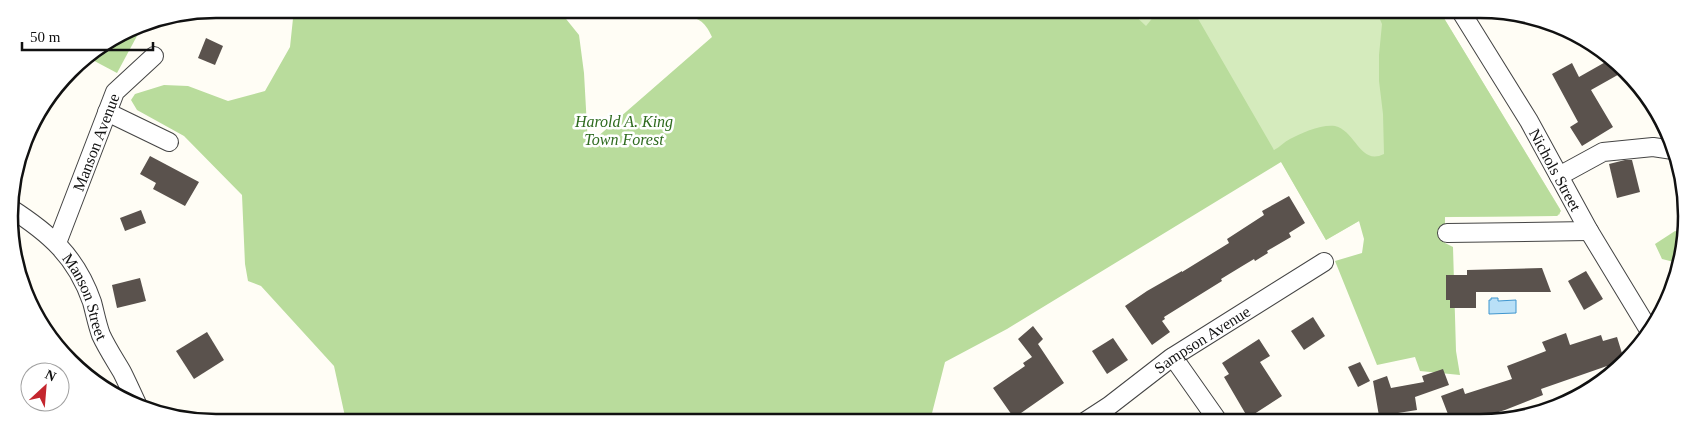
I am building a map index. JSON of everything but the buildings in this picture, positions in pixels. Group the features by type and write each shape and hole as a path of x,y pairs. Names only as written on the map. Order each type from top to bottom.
{"street":[{"name":"Nichols Street","path":"1465,18 1529,121 1589,231 1645,324"},
{"name":"Manson Avenue","path":"57,243 115,92 154,56"},
{"path":"106,112 168,142"},
{"path":"1559,176 1603,152 1653,147 1666,149"},
{"name":"Manson Street","path":"18,213 35,224 57,243 67,255 83,282 92,302 102,337 132,396"},
{"path":"1447,233 1589,231"},
{"name":"Sampson Avenue","path":"1098,414 1172,357 1324,262"},
{"path":"1172,357 1212,414"}],"green space":[{"name":"Harold A. King Town Forest","path":"293,18 565,18 579,35 584,73 588,145 712,37 706,26 699,20 692,18 1138,18 1146,26 1152,18 1198,18 1274,150 1288,140 1306,132 1324,126 1335,126 1348,134 1363,152 1376,156 1384,154 1383,114 1379,81 1382,24 1379,18 1444,18 1561,211 1557,216 1445,217 1445,243 1453,247 1456,351 1460,375 1420,371 1415,357 1377,365 1335,261 1362,253 1364,239 1359,221 1326,240 1281,162 1007,329 945,362 932,414 344,414 334,366 261,286 248,281 245,264 242,195 184,136 137,110 131,100 135,94 164,85 188,86 228,101 265,91 290,47"},
{"path":"1127,18 1444,18 1560,209 1560,214 1557,216 1364,218 1326,240 1275,151"},
{"path":"138,34 117,73 93,60 117,44"},
{"path":"1677,231 1672,262 1662,259 1655,244"}],"water":[{"path":"1491,298 1498,298 1498,301 1516,300 1516,313 1489,314 1489,300"}]}
